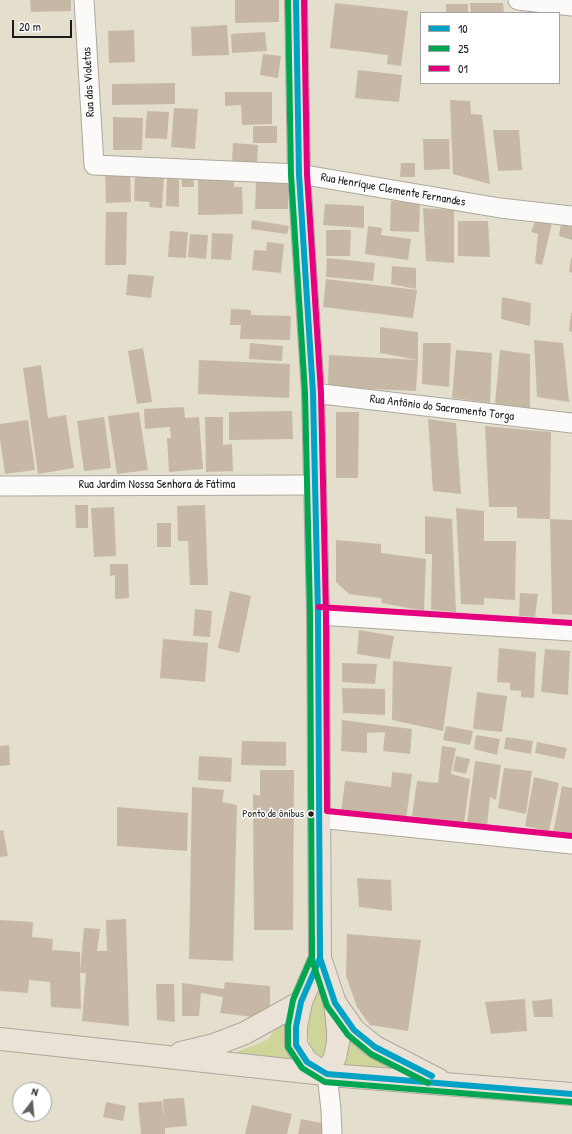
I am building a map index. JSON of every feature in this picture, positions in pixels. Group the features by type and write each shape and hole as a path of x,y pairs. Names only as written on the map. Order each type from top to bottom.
{"main road":[{"path":"296,0 299,174 313,393 318,615 320,958 334,1003 338,1042 335,1057 326,1074"},
{"path":"320,958 300,1002 296,1028 296,1045 307,1062 326,1074"},
{"path":"165,1056 214,1045 245,1033 300,1002"},
{"path":"334,1003 354,1030 375,1047 447,1084"},
{"path":"0,1039 343,1076 572,1094"}],"street":[{"name":"Rua das Violetas","path":"84,0 94,165"},
{"path":"518,0 572,6"},
{"name":"Rua Henrique Clemente Fernandes","path":"94,165 299,174 500,208 572,216"},
{"name":"Rua Antônio do Sacramento Torga","path":"313,393 572,423"},
{"name":"Rua Jardim Nossa Senhora de Fátima","path":"0,486 315,485"},
{"path":"318,615 572,631"},
{"path":"319,818 572,844"},
{"path":"326,1074 331,1110 332,1134"}],"green space":[{"path":"321,989 334,1036 326,1054 318,1063 311,1049 307,1031 309,1008"},
{"path":"286,1015 295,1066 234,1053 267,1040"},
{"path":"347,1028 406,1074 339,1072"}],"building":[{"path":"30,0 71,0 71,11 31,12"},
{"path":"235,0 279,0 279,22 235,23"},
{"path":"335,3 408,11 401,66 387,64 388,55 330,48"},
{"path":"470,3 503,3 504,12 471,12"},
{"path":"446,4 468,4 468,12 446,12"},
{"path":"227,25 229,55 192,56 191,27"},
{"path":"134,30 135,62 109,63 108,31"},
{"path":"265,32 267,51 232,53 231,34"},
{"path":"263,54 281,56 278,78 260,75"},
{"path":"358,70 402,75 399,102 355,98"},
{"path":"175,83 175,104 112,105 112,84"},
{"path":"225,92 272,92 272,124 242,125 241,105 225,106"},
{"path":"450,100 470,101 471,114 482,115 490,184 453,174"},
{"path":"174,108 198,109 195,149 171,147"},
{"path":"147,111 169,112 167,139 145,138"},
{"path":"113,117 143,118 142,150 113,150"},
{"path":"253,126 277,126 277,143 253,143"},
{"path":"493,130 519,130 522,170 498,171"},
{"path":"423,139 449,139 450,169 424,170"},
{"path":"233,143 258,145 257,164 232,162"},
{"path":"401,163 415,163 415,177 400,177"},
{"path":"130,172 131,202 106,203 105,173"},
{"path":"135,174 164,176 162,208 149,207 150,202 134,201"},
{"path":"234,174 234,187 242,187 243,214 198,215 198,175"},
{"path":"181,175 193,175 194,187 182,187"},
{"path":"167,177 179,178 179,207 166,206"},
{"path":"256,181 288,181 288,209 255,209"},
{"path":"391,201 420,203 419,232 390,231"},
{"path":"325,204 364,206 364,228 323,225"},
{"path":"423,208 454,210 454,263 426,261"},
{"path":"106,212 127,212 126,265 105,265"},
{"path":"536,219 552,223 542,265 535,263 538,234 531,232"},
{"path":"562,219 572,220 572,240 559,236"},
{"path":"252,220 289,226 287,234 251,229"},
{"path":"458,221 488,221 490,257 458,256"},
{"path":"368,226 382,228 381,235 411,239 408,260 365,254"},
{"path":"326,230 351,230 350,256 326,256"},
{"path":"170,231 188,232 186,258 168,257"},
{"path":"212,233 233,234 231,260 211,259"},
{"path":"190,234 208,235 206,259 188,257"},
{"path":"267,242 284,244 281,273 252,270 254,250 266,251"},
{"path":"327,258 375,263 373,281 326,277"},
{"path":"572,258 572,273 569,272"},
{"path":"392,266 416,268 416,289 391,284"},
{"path":"128,274 154,276 151,298 126,295"},
{"path":"326,279 417,290 413,318 323,307"},
{"path":"502,297 531,303 530,326 501,319"},
{"path":"231,309 251,310 251,315 291,316 290,340 240,339 241,325 230,325"},
{"path":"572,313 572,332 569,331"},
{"path":"380,327 418,332 418,360 380,353"},
{"path":"534,340 563,343 569,402 537,397"},
{"path":"250,343 283,346 282,361 249,359"},
{"path":"423,343 451,343 449,387 422,384"},
{"path":"143,348 152,402 137,404 128,351"},
{"path":"456,350 492,353 490,403 452,398"},
{"path":"500,350 530,354 530,408 495,404"},
{"path":"329,355 418,360 416,391 328,387"},
{"path":"199,360 290,364 289,398 198,394"},
{"path":"41,365 48,418 66,415 74,468 38,474 23,368"},
{"path":"184,407 185,418 199,417 203,469 169,472 167,438 171,438 170,427 145,429 144,409"},
{"path":"292,411 293,439 229,440 229,412"},
{"path":"139,412 148,470 117,474 108,416"},
{"path":"336,412 359,412 358,478 336,478"},
{"path":"104,417 111,468 84,471 77,421"},
{"path":"205,417 223,417 223,445 232,444 233,471 206,472"},
{"path":"428,419 456,423 461,494 433,491"},
{"path":"28,420 35,470 5,474 0,439 0,424"},
{"path":"485,426 551,432 550,519 517,518 517,507 489,507"},
{"path":"75,505 88,505 88,528 76,528"},
{"path":"205,505 208,585 190,585 188,541 178,541 177,506"},
{"path":"114,507 116,556 94,557 91,508"},
{"path":"456,508 484,511 484,541 516,541 515,600 484,598 484,605 461,604"},
{"path":"425,516 452,519 456,612 431,610 432,554 425,554"},
{"path":"550,519 572,520 572,615 552,614"},
{"path":"157,523 171,523 171,547 157,547"},
{"path":"336,540 381,544 381,553 426,559 424,611 382,603 381,598 349,594 336,582"},
{"path":"110,564 128,564 129,598 115,599 115,575 110,576"},
{"path":"230,591 251,596 239,653 218,648"},
{"path":"520,593 538,594 535,617 519,616"},
{"path":"195,609 212,611 210,637 193,636"},
{"path":"359,630 394,636 390,659 357,654"},
{"path":"163,639 208,643 205,682 160,678"},
{"path":"499,648 536,652 534,698 521,697 521,691 510,690 510,683 497,682"},
{"path":"545,649 570,651 568,695 541,692"},
{"path":"393,661 452,667 443,731 392,720"},
{"path":"342,663 377,664 375,684 342,682"},
{"path":"342,688 385,689 385,715 343,713"},
{"path":"477,692 507,696 502,732 473,729"},
{"path":"342,720 412,729 410,754 383,751 385,732 367,733 367,753 341,751"},
{"path":"446,726 473,731 470,745 443,740"},
{"path":"476,735 500,739 497,755 474,749"},
{"path":"506,737 533,741 531,754 504,749"},
{"path":"242,741 286,742 286,766 241,765"},
{"path":"537,742 567,748 564,759 535,753"},
{"path":"9,745 10,765 0,766 0,746"},
{"path":"442,746 456,748 451,774 470,779 464,823 412,816 417,781 438,783"},
{"path":"199,756 232,758 231,782 198,780"},
{"path":"456,756 470,759 466,774 453,771"},
{"path":"475,761 501,765 496,800 490,797 487,826 467,823"},
{"path":"504,768 532,771 526,814 498,808"},
{"path":"260,770 294,770 293,930 254,930 253,794 260,796"},
{"path":"392,772 412,774 406,820 341,813 345,781 391,787"},
{"path":"534,777 559,783 549,831 525,826"},
{"path":"562,786 572,788 572,837 553,834"},
{"path":"192,787 224,790 222,802 237,805 233,961 189,959"},
{"path":"117,807 188,813 187,851 117,846"},
{"path":"3,830 8,856 0,857 0,831"},
{"path":"357,878 391,880 392,911 359,907"},
{"path":"126,919 129,1026 82,1021 86,973 80,973 81,1009 51,1007 50,982 29,980 28,993 0,991 0,920 33,922 32,937 53,939 52,950 80,952 80,971 84,928 100,929 97,951 107,951 106,920"},
{"path":"347,934 421,940 408,1031 370,1025 357,1007 346,976"},
{"path":"225,982 270,986 270,1012 262,1018 220,1013 223,997 201,993 199,1016 182,1016 182,983 224,989"},
{"path":"156,984 174,984 175,1022 157,1020"},
{"path":"525,999 527,1031 491,1034 485,1002"},
{"path":"552,999 553,1017 534,1017 532,1001"},
{"path":"184,1098 187,1126 165,1128 165,1134 141,1134 138,1103 162,1101 164,1120 163,1099"},
{"path":"106,1102 126,1106 123,1121 103,1117"},
{"path":"252,1105 292,1114 287,1134 245,1134"},
{"path":"301,1119 326,1124 324,1134 298,1134"}],"transit line":[{"name":"25","path":"288,0 291,175 305,393 310,615 312,956 293,1000 288,1026 288,1047 302,1068 325,1082 571,1102"},
{"name":"10","path":"296,0 299,174 313,393 318,615 320,958 301,1002 296,1027 296,1045 307,1062 327,1074 572,1094"},
{"name":"01","path":"304,0 307,174 321,393 326,615 327,811 572,836"},
{"name":"01","path":"319,607 572,623"},
{"name":"25","path":"312,939 312,960 327,1006 348,1035 371,1054 428,1083"},
{"name":"10","path":"320,939 320,958 335,1003 354,1030 375,1047 432,1076"}],"place":[{"name":"Ponto de ônibus","path":"311,814"}]}
